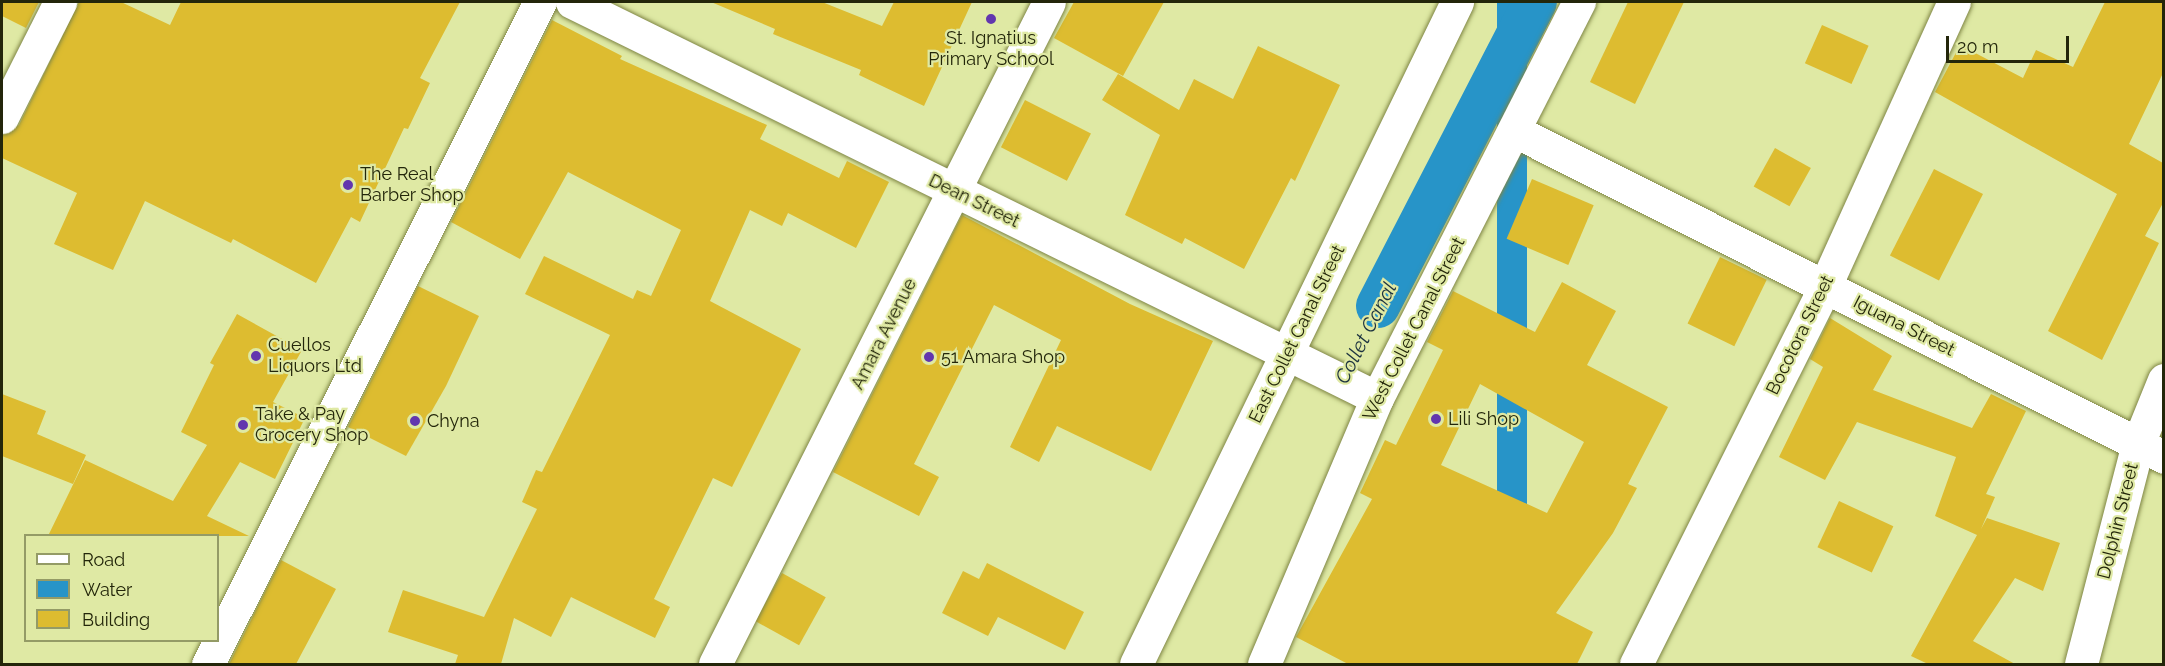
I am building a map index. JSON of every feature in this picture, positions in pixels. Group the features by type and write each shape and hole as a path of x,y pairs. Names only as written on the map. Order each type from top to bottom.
{"street":[{"path":"2,117 60,2"},
{"path":"208,664 540,2"},
{"name":"Dean Street","path":"572,2 956,193 1367,393"},
{"name":"Amara Avenue","path":"715,664 956,193 1049,2"},
{"name":"East Collet Canal Street","path":"1136,664 1288,355 1457,2"},
{"name":"West Collet Canal Street","path":"1269,663 1367,393 1515,131 1579,2"},
{"name":"Bocotora Street","path":"1636,664 1825,286 1954,2"},
{"name":"Iguana Street","path":"1515,131 2151,451"},
{"name":"Dolphin Street","path":"2081,664 2151,451 2163,380"}],"water":[{"path":"1497,2 1527,2 1527,664 1497,664"}],"building":[{"path":"2,2 39,2 26,28 2,16"},
{"path":"79,2 121,2 170,25 181,2 460,2 420,78 430,83 408,129 404,128 360,222 351,217 316,283 233,239 231,243 145,201 113,270 54,244 77,193 2,158 2,135 19,125"},
{"path":"711,2 822,2 882,26 894,2 972,2 924,106 859,75 861,70 773,34 775,29"},
{"path":"1074,2 1164,2 1123,76 1054,38"},
{"path":"1628,2 1684,2 1635,104 1590,82"},
{"path":"2105,2 2163,2 2163,73 2129,144 2163,163 2163,203 2145,236 2159,243 2102,360 2048,331 2117,194 1935,92 1960,45 2023,78 2036,50 2073,67"},
{"path":"552,20 622,56 620,59 767,125 760,139 839,178 847,161 889,182 856,248 788,213 782,226 750,210 710,301 801,349 732,487 713,478 654,599 670,607 655,638 571,597 551,637 514,618 501,664 455,664 458,655 388,632 403,590 484,617 537,509 522,502 536,470 542,472 610,335 525,294 544,256 633,299 637,290 651,296 681,230 568,172 520,259 451,222"},
{"path":"1822,25 1869,46 1852,84 1805,63"},
{"path":"1258,46 1340,85 1295,181 1291,178 1244,269 1185,238 1182,244 1125,215 1160,135 1102,100 1118,74 1179,110 1194,79 1233,99"},
{"path":"1025,100 1091,134 1067,181 1001,147"},
{"path":"1775,148 1811,168 1790,206 1754,186"},
{"path":"1934,169 1983,194 1939,280 1890,255"},
{"path":"1532,179 1594,205 1568,265 1507,239"},
{"path":"962,215 1130,304 1213,341 1151,471 1057,426 1039,462 1010,447 1061,340 994,305 914,464 939,477 919,516 833,472"},
{"path":"1720,257 1767,280 1734,346 1688,324"},
{"path":"1562,282 1616,311 1587,365 1668,407 1628,484 1637,488 1613,533 1556,613 1593,632 1577,664 1348,664 1296,637 1372,499 1360,493 1385,440 1396,445 1443,350 1427,342 1453,291 1535,332","holes":["1480,384 1584,442 1547,513 1441,465"]},
{"path":"418,286 479,316 446,386 406,456 348,427"},
{"path":"237,314 302,350 273,402 305,418 275,479 240,462 207,516 249,536 49,534 85,460 173,501 207,445 181,432 214,365 210,363"},
{"path":"1830,318 1892,356 1873,390 1972,428 1991,394 2026,411 1986,494 1995,497 1981,529 1987,518 2060,543 2043,591 2015,578 1973,641 2015,664 1928,664 1911,656 1977,535 1935,516 1956,457 1857,422 1825,480 1779,457 1823,367 1810,359"},
{"path":"2,394 46,411 37,434 86,455 73,484 2,456"},
{"path":"1839,501 1893,526 1872,573 1817,547"},
{"path":"281,560 336,589 296,664 229,664"},
{"path":"987,563 1084,612 1065,650 998,617 988,636 942,613 963,571 979,579"},
{"path":"782,573 826,597 799,645 755,621"}],"waterway":[{"name":"Collet Canal","path":"1378,306 1535,2"}],"place":[{"name":"St. Ignatius Primary School","path":"991,19"},
{"name":"The Real Barber Shop","path":"348,185"},
{"name":"Cuellos Liquors Ltd","path":"256,356"},
{"name":"51 Amara Shop","path":"929,357"},
{"name":"Lili Shop","path":"1436,419"},
{"name":"Chyna","path":"415,421"},
{"name":"Take & Pay Grocery Shop","path":"243,425"}]}
